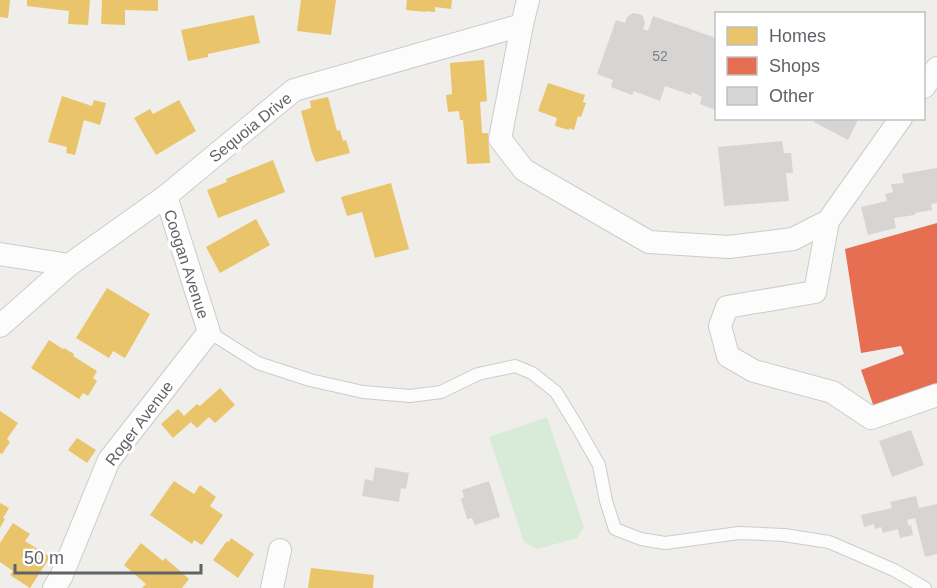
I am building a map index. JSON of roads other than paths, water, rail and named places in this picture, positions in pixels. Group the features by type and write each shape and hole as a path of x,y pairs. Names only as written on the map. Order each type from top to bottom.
{"street":[{"path":"528,0 500,139 524,170 650,242 729,247 793,238 828,221"},
{"name":"Sequoia Drive","path":"0,326 69,265 166,196 294,90 522,25"},
{"path":"925,86 937,68"},
{"path":"900,120 828,221 815,292 727,307 720,327 728,357 754,372 832,392 871,418 937,395"},
{"name":"Coogan Avenue","path":"166,196 209,332"},
{"path":"0,254 69,265"},
{"name":"Roger Avenue","path":"54,588 61,577 109,460 209,332"},
{"path":"272,588 279,550"}],"lane":[{"path":"209,332 258,363 310,380 363,392 410,396 441,392 478,374 515,366 532,373 556,392 599,465 606,501 615,529 641,539 664,543 739,533 784,535 829,542 894,570 925,588"}]}
